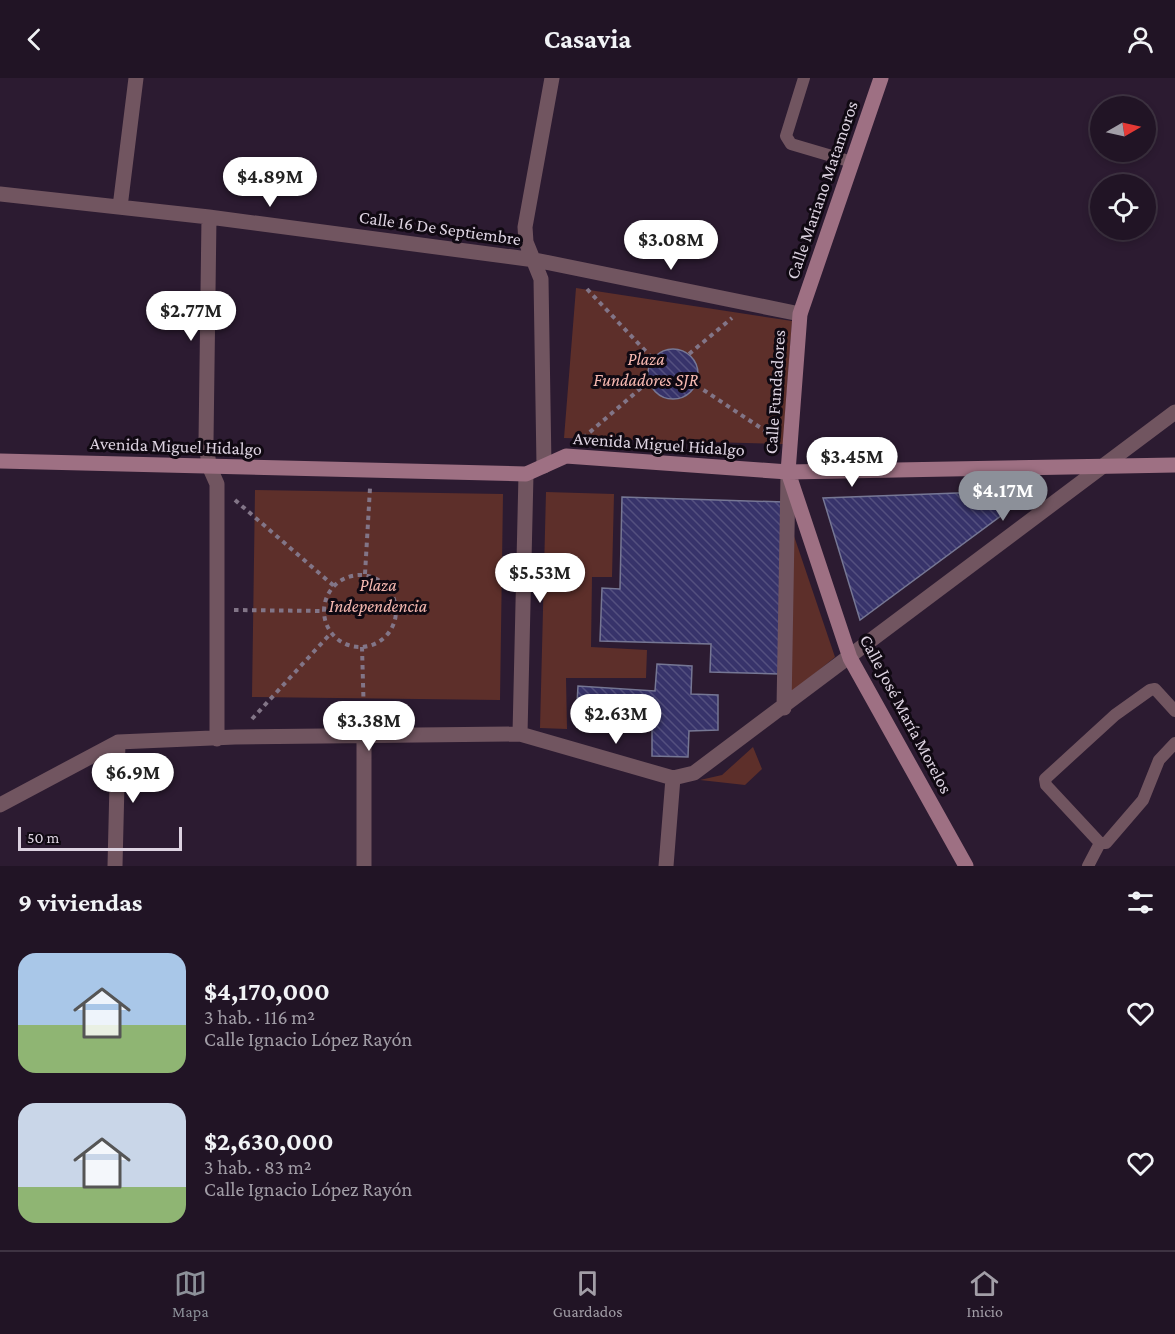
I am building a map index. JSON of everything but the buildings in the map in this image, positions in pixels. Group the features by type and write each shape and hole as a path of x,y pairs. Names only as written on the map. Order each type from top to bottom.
{"street":[{"path":"120,207 136,78"},
{"path":"544,466 541,279 526,242 525,227 552,78"},
{"name":"Calle Mariano Matamoros","path":"800,314 880,78"},
{"name":"Calle 16 De Septiembre","path":"0,194 209,217 535,260 800,314"},
{"path":"209,217 206,442 209,466 216,484 217,739"},
{"name":"Calle Fundadores","path":"788,472 800,314"},
{"path":"0,805 118,742 235,737 520,734 673,778 694,773 738,738 784,708 1175,412"},
{"name":"Avenida Miguel Hidalgo","path":"0,461 526,474 566,456 788,472 1175,465"},
{"path":"784,708 788,472"},
{"name":"Calle José María Morelos","path":"788,472 850,658 966,866"},
{"path":"520,734 526,474"},
{"path":"364,736 364,866"},
{"path":"115,866 118,742"},
{"path":"666,866 673,778"}],"lane":[{"path":"804,78 786,136 790,144 852,162"},
{"path":"1175,711 1155,689 1150,690 1115,715 1045,779 1046,785 1100,843 1106,843 1143,800 1160,760 1175,743"},
{"path":"1088,866 1100,843"}],"path":[{"path":"564,266 652,358"},
{"path":"689,354 749,304"},
{"path":"566,456 648,382"},
{"path":"696,385 790,447"},
{"path":"365,574 372,471"},
{"path":"216,484 334,586"},
{"path":"365,574 377,578 387,586 396,607 395,619 383,639 362,647 340,641 331,633 323,611 325,599 341,579 365,574"},
{"path":"216,609 323,611"},
{"path":"235,737 331,633"},
{"path":"362,647 364,736"}],"green space":[{"name":"Plaza Fundadores SJR","path":"576,288 792,321 783,444 564,438"},
{"name":"Plaza Independencia","path":"255,490 503,494 500,700 252,697"},
{"path":"546,492 614,494 612,577 592,577 591,647 647,650 646,678 566,678 567,729 540,728"},
{"path":"793,533 835,657 790,694"},
{"path":"753,747 762,769 745,785 700,780 722,775"}]}
